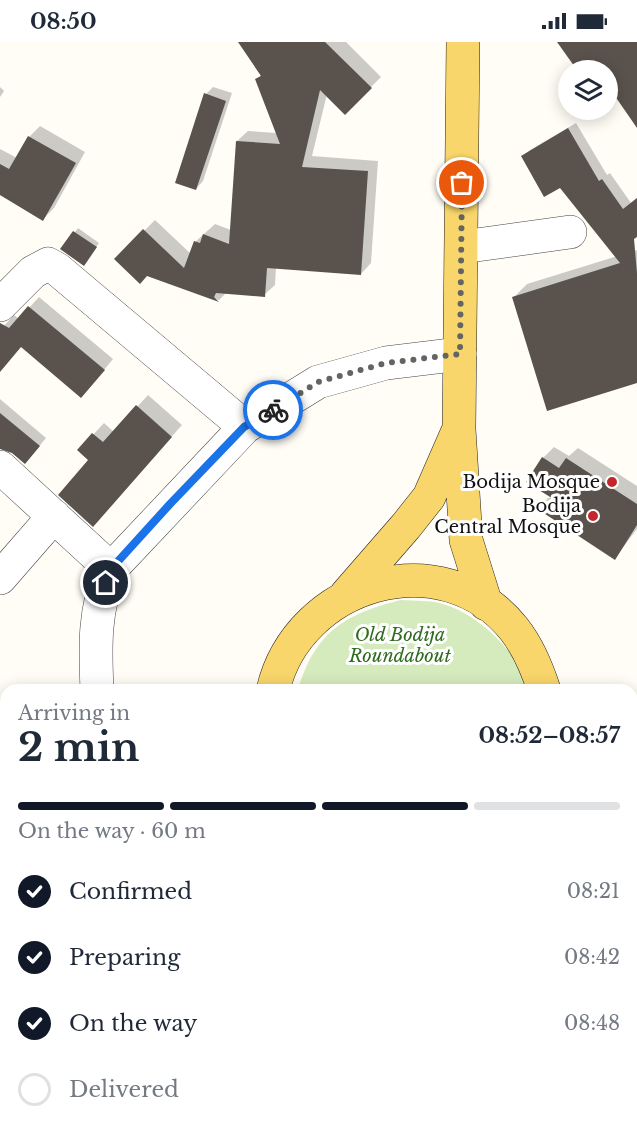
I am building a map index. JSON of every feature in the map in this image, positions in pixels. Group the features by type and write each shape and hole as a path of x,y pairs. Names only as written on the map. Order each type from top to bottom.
{"main road":[{"path":"463,42 459,429 466,540 486,604"},
{"path":"346,595 429,496 459,429"},
{"path":"275,684 289,650 313,618 346,595 369,586 393,581 417,581 465,592 486,604 513,627 532,656 542,684"}],"street":[{"path":"462,246 570,232"},
{"path":"0,305 33,272 48,264 244,427"},
{"path":"97,684 95,644 100,597 111,569 244,427 318,382 386,363 460,354"},
{"path":"0,467 111,569"},
{"path":"0,578 54,516"}],"green space":[{"name":"Old Bodija Roundabout","path":"401,600 427,601 443,604 470,616 507,649 516,662 524,684 300,684 313,653 335,628 348,619"}],"building":[{"path":"238,42 325,42 372,88 345,115 320,90 302,167 368,171 361,275 267,268 265,297 216,293 214,297 219,302 147,276 140,284 114,259 143,229 184,268 194,241 200,243 203,234 229,244 236,141 280,144 255,79 261,76"},
{"path":"557,42 637,42 637,128 618,100 618,60 570,60"},
{"path":"204,93 226,101 196,190 175,183"},
{"path":"568,128 599,181 602,179 623,209 637,198 637,237 634,239 637,273 637,383 547,411 512,297 620,263 560,188 544,197 521,156"},
{"path":"28,136 76,163 43,221 0,195 0,164 9,169"},
{"path":"73,231 97,247 84,266 60,249"},
{"path":"28,306 105,370 81,398 21,347 0,372 0,323 9,328"},
{"path":"136,405 172,437 93,527 58,495 88,460 77,450 92,433 103,442"},
{"path":"0,413 40,446 25,464 12,453 0,449"},
{"name":"Bodija Central Mosque","path":"542,457 559,468 566,458 637,504 637,525 615,560 536,508 563,505 526,482"}],"way so far":[{"path":"273,410 318,382 386,363 460,354 462,183"}],"place":[{"name":"Bodija Mosque","path":"612,482"},
{"name":"Bodija Central Mosque","path":"593,516"}],"route":[{"path":"106,583 111,569 244,427 273,410"}]}
